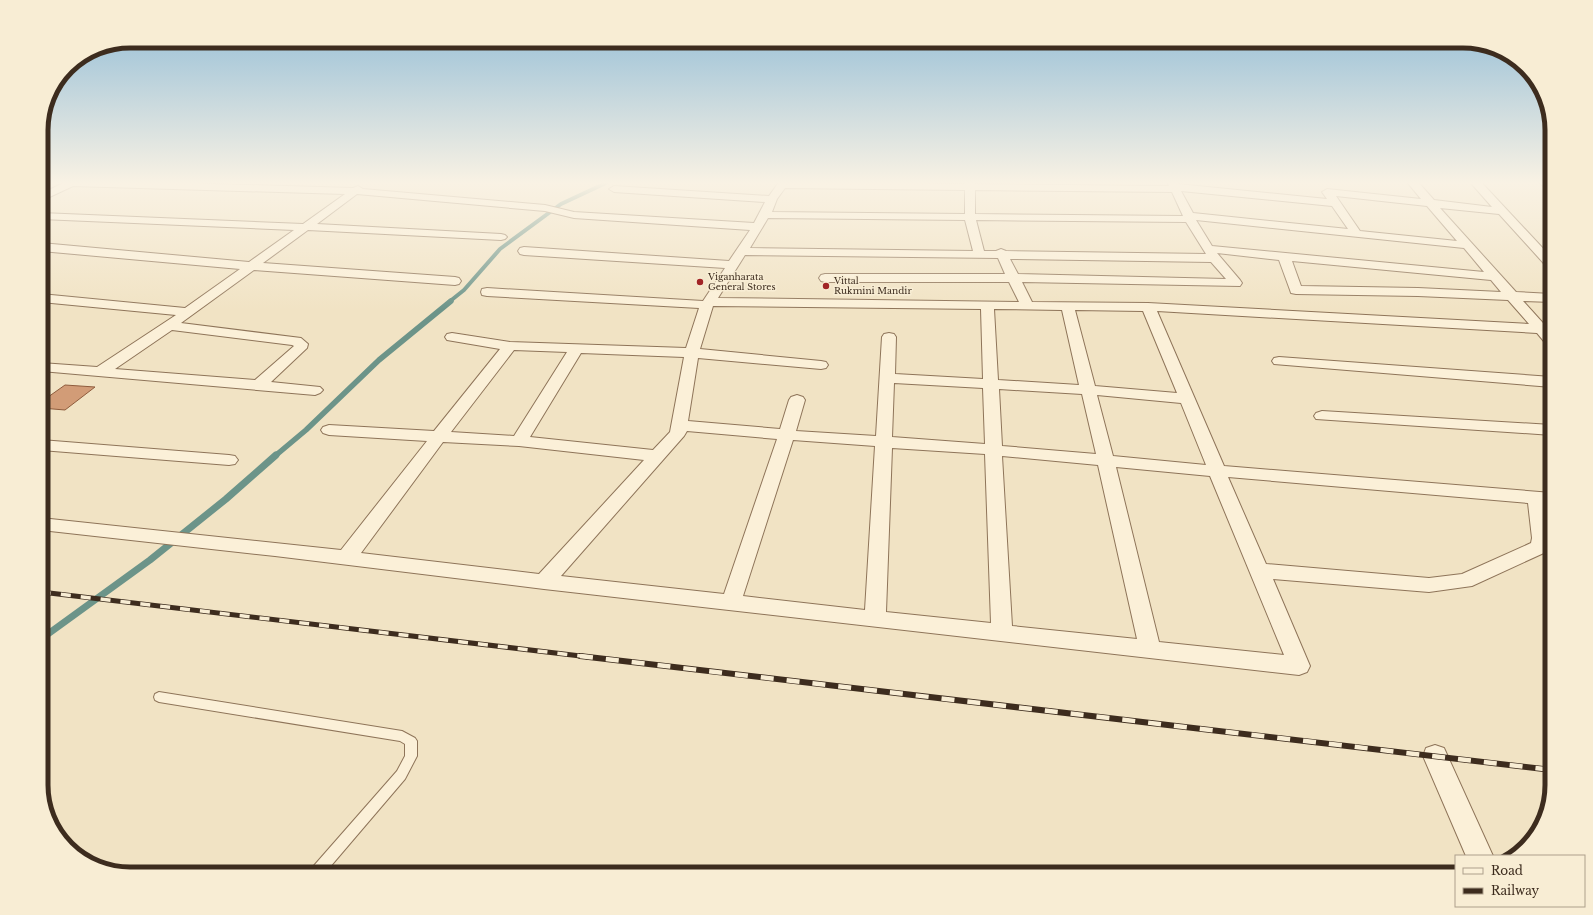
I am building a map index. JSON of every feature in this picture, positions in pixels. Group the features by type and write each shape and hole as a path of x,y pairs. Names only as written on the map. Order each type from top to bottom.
{"street":[{"path":"251,225 501,237"},
{"path":"100,372 169,326 309,225"},
{"path":"544,582 678,433 692,353 708,303 759,225"},
{"path":"972,225 979,253"},
{"path":"825,278 1014,278 1236,283 1211,253 1194,225"},
{"path":"1266,225 1466,245"},
{"path":"1350,225 1357,234"},
{"path":"1449,225 1545,334"},
{"path":"1514,225 1545,258"},
{"path":"48,249 455,281"},
{"path":"524,251 732,265"},
{"path":"742,251 1211,253 1284,256 1495,277"},
{"path":"822,252 828,303"},
{"path":"1001,253 1027,305"},
{"path":"1284,256 1296,290 1418,292 1545,298"},
{"path":"1398,268 1418,292"},
{"path":"487,292 708,303 987,304 1148,307 1545,336"},
{"path":"48,299 187,312"},
{"path":"987,304 995,450 1002,633"},
{"path":"1067,305 1089,390 1150,649"},
{"path":"48,525 157,536 544,582 1299,666 1148,307"},
{"path":"169,326 296,341 301,344 300,348 259,385"},
{"path":"452,337 510,346 692,353 821,365"},
{"path":"875,619 889,337"},
{"path":"346,558 510,346"},
{"path":"519,441 576,348"},
{"path":"1279,361 1545,381"},
{"path":"48,368 315,390"},
{"path":"887,378 1089,390 1187,399"},
{"path":"730,603 787,435 797,400"},
{"path":"1322,416 1545,430"},
{"path":"679,425 787,435 995,450 1544,499 1542,538 1539,546 1465,581 1429,586 1259,571"},
{"path":"329,430 519,441 657,456"},
{"path":"48,445 229,460"},
{"path":"1435,756 1480,855"}],"lane":[{"path":"159,697 402,736 411,741 411,756 401,775 322,867"}],"building":[{"path":"65,385 95,387 65,410 48,409 48,397"}],"waterway":[{"path":"449,302 464,290 500,249 533,225"},
{"path":"275,456 306,430 379,360 451,301"},
{"path":"48,634 150,560 226,499 276,455"}],"railway":[{"path":"48,593 589,657"},
{"path":"580,656 1545,769"}],"place":[{"name":"Viganharata General Stores","path":"700,282"},
{"name":"Vittal Rukmini Mandir","path":"826,286"}]}
